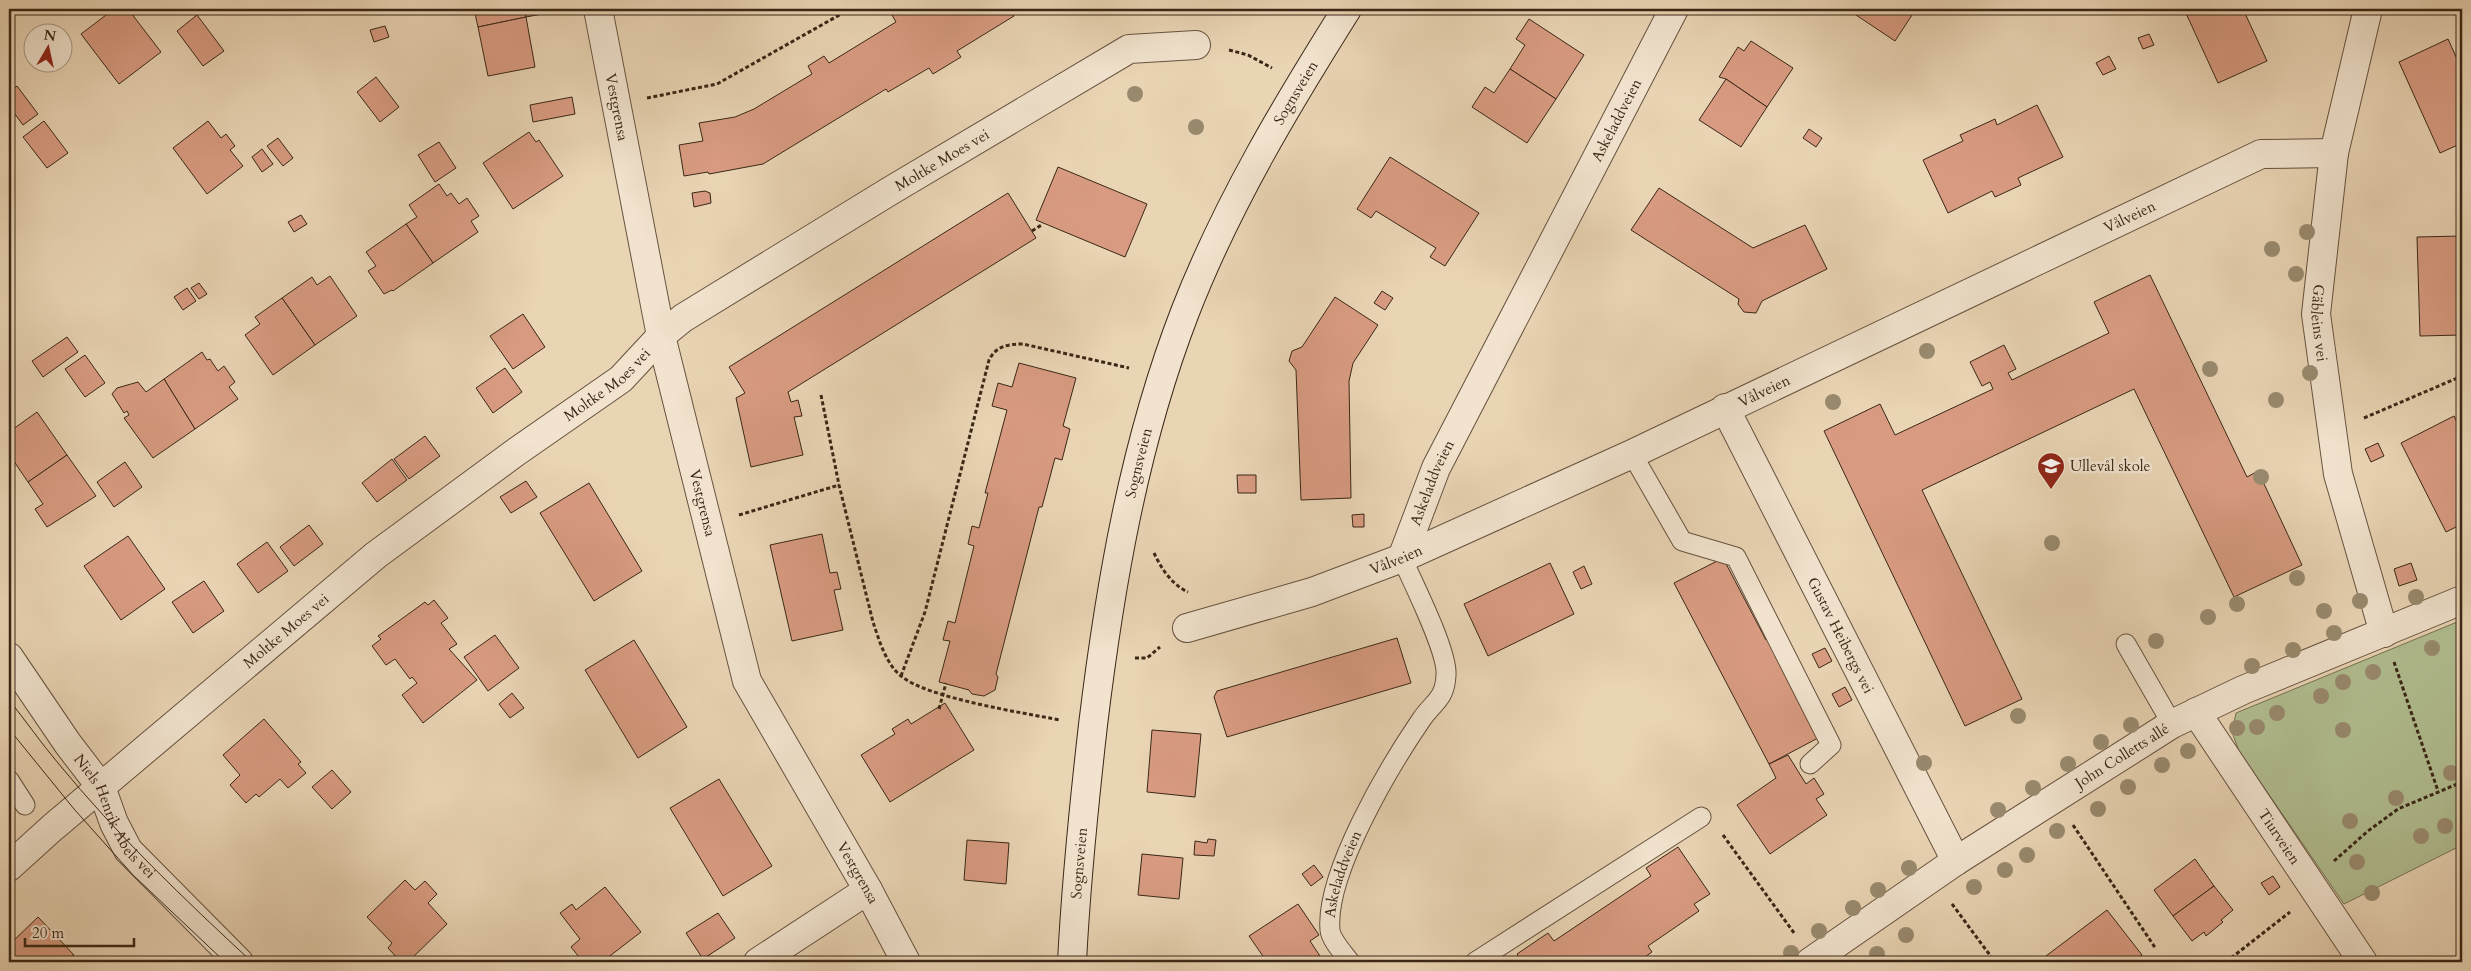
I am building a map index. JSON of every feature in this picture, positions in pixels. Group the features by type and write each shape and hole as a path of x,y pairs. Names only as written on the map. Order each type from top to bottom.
{"street":[{"name":"Vestgrensa","path":"598,9 661,336 747,681 868,890 906,962"},
{"name":"Sognsveien","path":"1072,962 1088,777 1102,654 1126,517 1145,436 1184,313 1231,205 1274,128 1347,9"},
{"name":"Askeladdveien","path":"1402,558 1436,468 1674,9"},
{"name":"Gäbleins vei","path":"2368,9 2334,153 2316,314 2338,474 2384,633"},
{"name":"Moltke Moes vei","path":"9,867 376,555 516,452 621,379 661,336 683,318 1129,49 1196,45"},
{"name":"Vålveien","path":"1187,628 1312,592 1402,558 1632,454 2261,154 2334,153"},
{"name":"Gustav Heibergs vei","path":"1726,408 1956,861"},
{"name":"John Colletts allé","path":"1810,962 1956,861 2172,724 2243,690 2462,600"},
{"name":"Niels Henrik Abels vei","path":"9,657 68,744 101,787 114,823 128,850 239,962"},
{"name":"Tiurveien","path":"2196,712 2363,962"},
{"path":"758,962 868,890"}],"lane":[{"path":"1632,454 1682,541 1736,557 1831,745 1810,764"},
{"name":"Askeladdveien","path":"1350,962 1330,932 1335,884 1366,810 1422,718 1442,696 1447,674 1443,654 1402,558"},
{"path":"2126,644 2172,724"},
{"path":"9,780 25,805"},
{"path":"1475,962 1701,817"}],"path":[{"path":"617,104 717,84 850,9"},
{"path":"1196,45 1223,48 1248,55 1272,68"},
{"path":"1032,231 1044,224"},
{"path":"901,676 925,612 992,353 1008,344 1023,344 1129,368"},
{"path":"2331,432 2462,376"},
{"path":"821,395 839,485 873,622 886,656 901,676 934,691 1060,720"},
{"path":"707,525 839,485"},
{"path":"1152,547 1159,564 1170,578 1185,591 1194,594"},
{"path":"2384,633 2438,791"},
{"path":"939,709 946,683"},
{"path":"2226,962 2312,887 2368,830 2398,809 2462,782"},
{"path":"2055,798 2156,949"},
{"path":"1701,817 1707,814 1798,938"},
{"path":"1932,878 1996,962"}],"green space":[{"path":"2462,620 2462,845 2344,904 2239,751 2232,732 2236,713"}],"building":[{"path":"114,9 128,9 161,52 119,84 81,34"},
{"path":"474,9 524,9 526,17 478,27"},
{"path":"524,9 558,9 558,11 526,17"},
{"path":"904,9 1016,9 1011,12 1014,16 957,51 961,57 933,74 929,68 888,92 886,89 763,164 709,174 708,172 684,176 679,145 703,141 699,123 735,117 754,109 812,74 808,66 824,56 829,63 896,22 892,15"},
{"path":"1847,9 1916,9 1895,41"},
{"path":"2184,9 2243,9 2267,61 2218,83"},
{"path":"197,15 224,51 203,66 177,31"},
{"path":"526,17 535,67 488,76 478,27"},
{"path":"1529,19 1584,55 1556,99 1510,69 1525,45 1516,39"},
{"path":"385,26 389,37 374,42 370,30"},
{"path":"2149,34 2154,45 2143,49 2138,38"},
{"path":"2448,39 2462,70 2462,143 2440,153 2399,62"},
{"path":"1751,41 1793,68 1767,107 1726,79 1719,77 1738,47 1744,51"},
{"path":"2109,56 2116,69 2103,75 2096,63"},
{"path":"1510,69 1556,99 1527,143 1472,107 1485,87 1494,93"},
{"path":"376,77 399,107 380,122 357,92"},
{"path":"1726,79 1767,107 1741,147 1699,120"},
{"path":"17,86 38,114 23,125 9,106 9,92"},
{"path":"572,97 575,114 533,122 530,105"},
{"path":"2037,105 2063,157 2018,178 2021,185 1995,197 1992,191 1948,213 1923,160 1963,141 1960,135 1995,119 1997,125"},
{"path":"44,121 68,153 47,168 23,137"},
{"path":"208,121 221,138 226,134 235,146 230,150 243,166 207,194 173,148"},
{"path":"1809,129 1822,138 1816,147 1803,138"},
{"path":"529,132 536,142 539,140 563,176 513,209 483,163"},
{"path":"278,138 293,158 283,166 267,146"},
{"path":"439,142 456,168 435,182 418,155"},
{"path":"262,149 273,164 262,172 252,157"},
{"path":"1390,157 1479,213 1445,266 1430,257 1436,248 1376,211 1371,218 1357,209"},
{"path":"1058,167 1147,204 1125,257 1036,220"},
{"path":"439,184 447,196 451,193 459,204 467,198 479,216 471,221 478,232 433,263 406,224 417,217 409,205"},
{"path":"1659,188 1753,248 1805,225 1827,269 1762,301 1756,313 1744,312 1738,304 1739,299 1631,230"},
{"path":"705,191 710,193 711,203 694,207 692,193"},
{"path":"1008,193 1036,238 788,392 791,402 798,400 802,416 794,417 803,455 751,467 736,398 745,393 729,367"},
{"path":"301,215 307,224 294,232 288,222"},
{"path":"406,224 433,263 393,291 384,294 368,271 376,266 366,252"},
{"path":"2462,236 2462,335 2420,336 2417,237"},
{"path":"2150,275 2247,477 2258,471 2302,565 2234,597 2134,389 1922,490 2022,699 1965,726 1824,431 1880,404 1895,435 1993,389 1990,382 1982,386 1970,362 2004,345 2016,369 2008,373 2012,380 2109,333 2094,302"},
{"path":"330,276 357,316 315,345 282,298 312,277 317,285"},
{"path":"199,283 207,294 199,299 191,288"},
{"path":"187,288 196,301 183,310 174,297"},
{"path":"1382,291 1393,298 1385,310 1374,303"},
{"path":"1335,297 1378,325 1353,363 1349,381 1351,498 1301,500 1296,370 1289,361 1292,351 1302,347"},
{"path":"282,298 315,345 273,375 245,335 260,324 255,317"},
{"path":"523,314 545,347 513,369 490,336"},
{"path":"67,337 78,352 43,377 32,361"},
{"path":"202,352 207,360 210,359 218,371 224,366 235,382 229,387 238,399 195,429 164,379"},
{"path":"85,355 105,383 85,397 65,369"},
{"path":"1019,363 1076,378 1063,426 1070,429 1062,460 1055,458 1042,507 1039,507 996,674 998,677 995,690 984,696 972,694 969,690 939,682 950,641 943,640 948,621 955,623 974,546 968,544 972,526 979,528 988,493 985,493 1007,410 992,406 998,383 1012,387"},
{"path":"505,368 522,392 493,413 476,388"},
{"path":"164,379 195,429 153,458 124,418 129,415 127,411 124,413 112,394 117,388 138,382 146,392"},
{"path":"37,412 67,455 28,482 9,454 9,432"},
{"path":"2454,416 2462,433 2462,524 2446,532 2401,443"},
{"path":"425,436 440,456 409,479 394,459"},
{"path":"2378,443 2384,456 2371,462 2365,449"},
{"path":"67,455 96,496 47,527 35,509 43,504 28,482"},
{"path":"392,459 407,480 377,502 362,483"},
{"path":"125,462 142,487 114,507 97,482"},
{"path":"1237,475 1256,475 1256,493 1238,493"},
{"path":"526,481 537,497 511,513 500,497"},
{"path":"589,483 642,571 594,601 540,513"},
{"path":"1364,514 1364,527 1353,527 1352,515"},
{"path":"309,525 323,544 294,566 280,547"},
{"path":"822,534 830,573 837,572 841,589 834,590 843,630 792,641 770,545"},
{"path":"128,536 165,589 121,620 84,566"},
{"path":"267,542 288,571 258,593 237,564"},
{"path":"1723,558 1766,640 1773,637 1782,653 1775,656 1818,738 1769,764 1674,583"},
{"path":"1550,563 1574,614 1488,656 1464,604"},
{"path":"2411,563 2417,580 2399,586 2394,569"},
{"path":"1584,566 1592,584 1581,589 1573,572"},
{"path":"204,581 224,611 193,633 172,602"},
{"path":"434,600 448,618 441,623 457,644 449,649 477,680 423,723 402,695 417,683 412,677 410,679 395,659 386,665 372,646 381,639 378,636 425,602 428,605"},
{"path":"495,635 519,668 488,691 464,657"},
{"path":"1397,638 1411,683 1227,737 1214,697 1217,691"},
{"path":"634,640 687,727 638,758 585,670"},
{"path":"1825,648 1832,661 1819,668 1812,654"},
{"path":"1845,687 1852,700 1839,707 1832,694"},
{"path":"512,693 524,708 510,718 499,704"},
{"path":"945,703 974,750 890,802 861,755 895,734 892,729 908,719 911,724"},
{"path":"264,719 301,762 298,764 306,773 288,788 280,779 259,797 256,794 246,803 230,785 240,775 223,755"},
{"path":"1152,730 1201,734 1195,797 1147,792"},
{"path":"1788,755 1806,784 1814,778 1824,794 1816,799 1827,815 1770,854 1737,805 1776,778 1769,764"},
{"path":"332,770 351,792 332,809 312,787"},
{"path":"719,779 772,866 723,896 670,808"},
{"path":"1208,839 1216,840 1214,856 1194,855 1195,841 1207,843"},
{"path":"967,840 1009,843 1006,884 964,880"},
{"path":"1678,847 1710,894 1694,904 1699,911 1648,946 1652,952 1638,962 1522,962 1517,954 1548,933 1554,941 1651,876 1646,868"},
{"path":"1142,854 1183,858 1179,899 1138,895"},
{"path":"2195,859 2214,886 2173,916 2154,890"},
{"path":"1314,865 1323,877 1311,886 1302,874"},
{"path":"2273,876 2280,887 2269,895 2261,883"},
{"path":"405,880 415,890 425,881 437,894 428,903 447,924 409,961 401,962 388,948 392,943 367,917"},
{"path":"2214,886 2233,910 2221,920 2223,922 2206,936 2204,932 2192,941 2173,916"},
{"path":"605,887 641,932 602,962 583,962 571,947 580,939 560,913 572,904 576,910"},
{"path":"1298,904 1319,935 1310,941 1324,962 1267,962 1249,936"},
{"path":"2107,910 2142,955 2133,962 2038,962"},
{"path":"718,913 735,938 703,959 686,933"},
{"path":"38,917 74,955 72,956 78,962 9,962 9,945"}],"tram line":[{"path":"9,700 80,790 127,841 252,962"},
{"path":"9,729 74,809 133,875 225,962"}],"place":[{"name":"Ullevål skole","path":"2051,490"}]}
